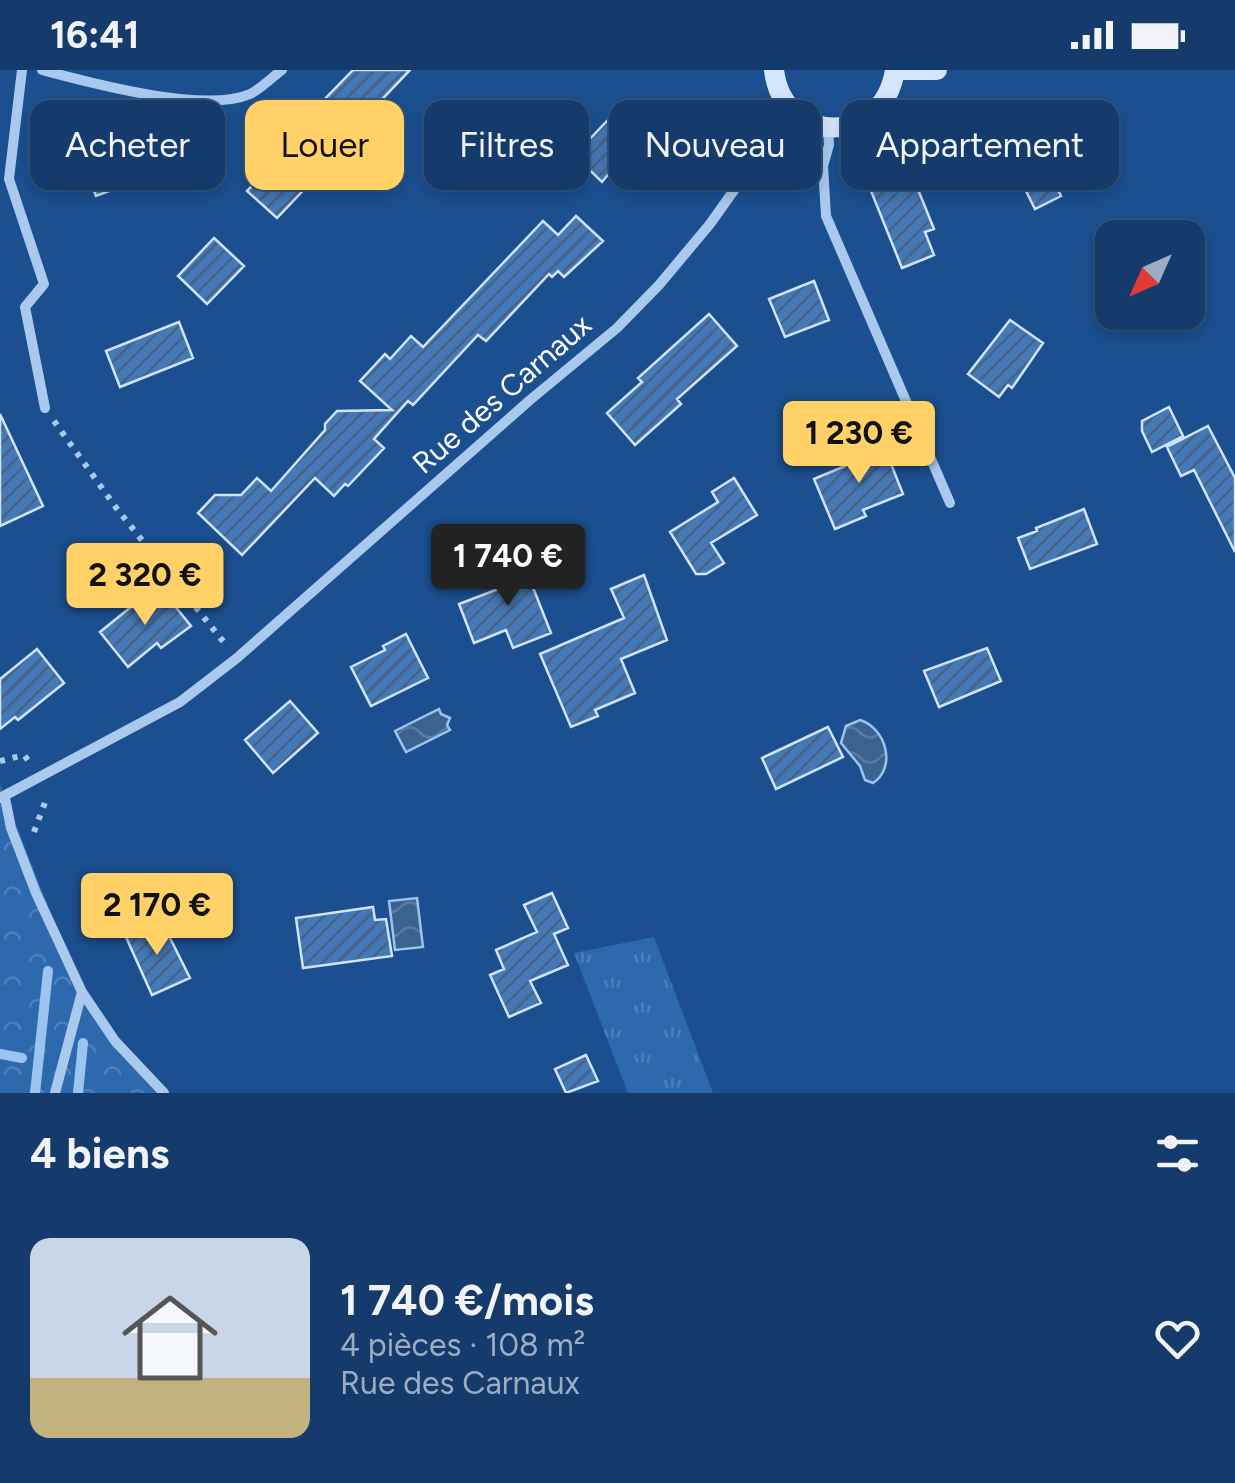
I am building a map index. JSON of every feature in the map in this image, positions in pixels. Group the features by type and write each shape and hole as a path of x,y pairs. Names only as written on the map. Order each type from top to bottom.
{"street":[{"path":"22,70 8,178 44,284 25,307 45,408"},
{"path":"42,70 123,90 218,102 251,93 282,70"},
{"path":"774,70 785,100"},
{"path":"821,126 861,122 877,112 892,86 895,70 937,70"},
{"path":"828,128 829,145 822,166 826,216 950,503"},
{"name":"Rue des Carnaux","path":"3,798 180,702 237,658 617,328 658,286 734,190"},
{"path":"3,798 36,894 82,992 115,1041 164,1093"},
{"path":"55,1093 82,992"}],"path":[{"path":"45,408 117,508 237,658"},
{"path":"0,761 24,755 50,788 33,830 41,848"}],"green space":[{"path":"0,784 82,992 115,1041 165,1093 0,1093"},
{"path":"654,937 713,1093 628,1093 574,953"}],"water":[{"path":"439,709 450,718 450,730 406,752 395,731"},
{"path":"860,720 876,731 885,748 885,768 873,783 865,780 860,766 841,743 846,726"},
{"path":"417,898 423,947 395,950 389,901"}],"building":[{"path":"353,70 410,70 381,100 324,100"},
{"path":"609,119 609,173 602,182 589,170 589,140"},
{"path":"248,190 304,190 277,218"},
{"path":"871,190 918,190 934,229 925,232 934,255 902,268"},
{"path":"1026,190 1058,190 1061,196 1035,209"},
{"path":"576,216 603,241 564,277 558,271 552,277 549,274 486,341 478,335 413,405 408,401 374,439 384,448 348,486 345,484 334,496 315,478 242,555 198,513 215,495 241,495 257,478 271,491 337,411 392,410 360,381 385,354 390,359 411,336 423,347 543,221 558,235"},
{"path":"214,238 244,266 207,304 178,276"},
{"path":"814,281 829,320 785,337 769,299"},
{"path":"709,314 737,346 677,399 681,404 635,445 607,413 642,382 638,378"},
{"path":"1010,320 1043,343 1012,388 1008,385 999,397 968,374"},
{"path":"179,322 193,358 120,387 106,351"},
{"path":"1169,407 1183,436 1152,452 1142,431 1142,421"},
{"path":"0,414 43,506 0,526"},
{"path":"1208,426 1235,478 1235,552 1194,470 1181,476 1167,447"},
{"path":"882,441 903,494 863,510 866,516 835,529 814,479 862,457 859,450"},
{"path":"734,478 757,515 711,543 724,563 706,574 696,574 670,532 718,502 712,492"},
{"path":"1084,509 1097,544 1030,569 1018,538"},
{"path":"521,557 551,633 513,648 506,630 474,643 459,604 506,586 498,566"},
{"path":"644,575 667,640 621,659 635,693 595,710 598,716 571,727 540,654 624,618 611,589"},
{"path":"162,590 191,626 161,648 157,643 128,667 100,632 142,598 146,602"},
{"path":"406,634 428,678 371,706 351,667"},
{"path":"987,648 1001,681 939,707 924,671"},
{"path":"37,649 64,683 18,720 15,717 0,729 0,679"},
{"path":"290,701 318,733 273,773 245,740"},
{"path":"828,727 843,757 776,789 762,758"},
{"path":"552,893 568,928 554,934 568,965 530,981 541,1003 509,1017 490,975 504,969 496,950 537,932 524,905"},
{"path":"373,907 375,920 386,919 392,956 303,968 296,918"},
{"path":"161,920 190,978 152,995 126,937"},
{"path":"586,1055 598,1081 566,1093 555,1069"}],"waterway":[{"path":"35,1093 48,971"},
{"path":"78,1093 83,1043"},
{"path":"0,1054 22,1058"}]}
